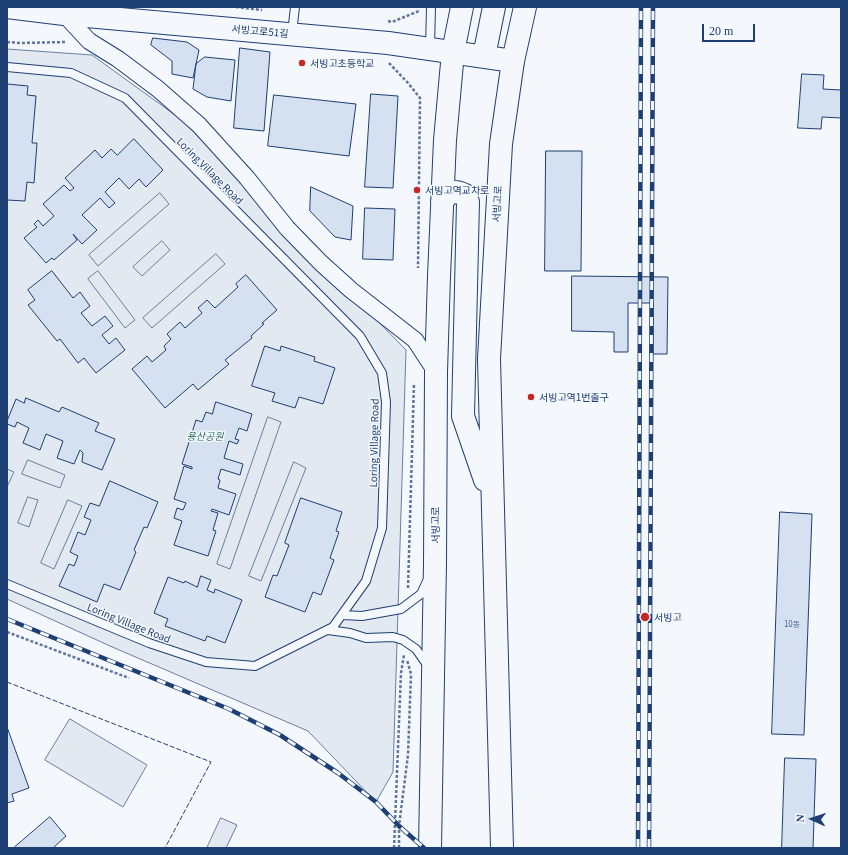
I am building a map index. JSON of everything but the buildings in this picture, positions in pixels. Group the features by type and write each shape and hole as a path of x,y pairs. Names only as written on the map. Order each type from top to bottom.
{"main road":[{"name":"서빙고로51길","path":"7,7 64,14 388,42 513,61"},
{"name":"서빙고로","path":"430,848 435,564 436,372 442,201 445,140 453,52 462,7"},
{"path":"484,56 494,7"},
{"name":"서빙고로","path":"502,848 488,359 501,144 513,61 526,7"},
{"name":"서빙고로","path":"442,201 449,194 459,192 465,195 468,202 463,416 492,500"}],"street":[{"path":"64,14 89,41 118,59 158,89 199,125 247,178 287,228 350,290 416,340 436,372"}],"lane":[{"path":"292,34 294,7"},
{"path":"430,48 431,7"},
{"name":"Loring Village Road","path":"7,67 71,73 125,98 360,336 382,373 386,402 382,528 366,581 333,627 255,666 206,662 149,643 7,584"},
{"path":"342,615 362,616 401,609 421,594 435,564"},
{"path":"328,630 350,633 366,638 393,637 403,640 416,649 432,672"}],"path":[{"path":"392,22 431,7"},
{"path":"7,42 21,43 72,41"},
{"path":"385,60 396,70 420,98"},
{"path":"7,632 129,678"},
{"path":"394,848 401,673 405,652 411,674 409,740 399,826 399,848"}],"green space":[{"name":"용산공원","path":"7,49 92,55 182,120 406,350 393,772 376,802 308,731 110,646 7,599"},
{"path":"70,719 147,765 123,807 45,760"}],"shaded area":[{"path":"160,193 169,204 98,266 89,255"},
{"path":"162,241 170,250 142,276 133,267"},
{"path":"216,254 225,264 152,328 143,318"},
{"path":"98,271 135,320 125,328 88,279"},
{"path":"268,417 281,422 230,569 217,564"},
{"path":"28,460 65,475 60,488 22,474"},
{"path":"294,462 306,468 261,581 249,576"},
{"path":"7,469 14,472 7,487"},
{"path":"28,497 38,500 29,527 18,523"},
{"path":"68,500 82,506 54,569 41,563"},
{"path":"221,818 237,825 226,848 207,848"}],"railway":[{"path":"638,848 641,7"},
{"path":"649,848 653,7"},
{"path":"7,619 229,709 280,735 338,773 376,802 399,826 424,848"}],"fence":[{"path":"7,682 211,762 165,848"}],"place":[{"name":"서빙고초등학교","path":"302,63"},
{"name":"서빙고역교차로","path":"417,190"},
{"name":"서빙고역1번출구","path":"531,397"},
{"name":"서빙고","path":"645,617"}]}
